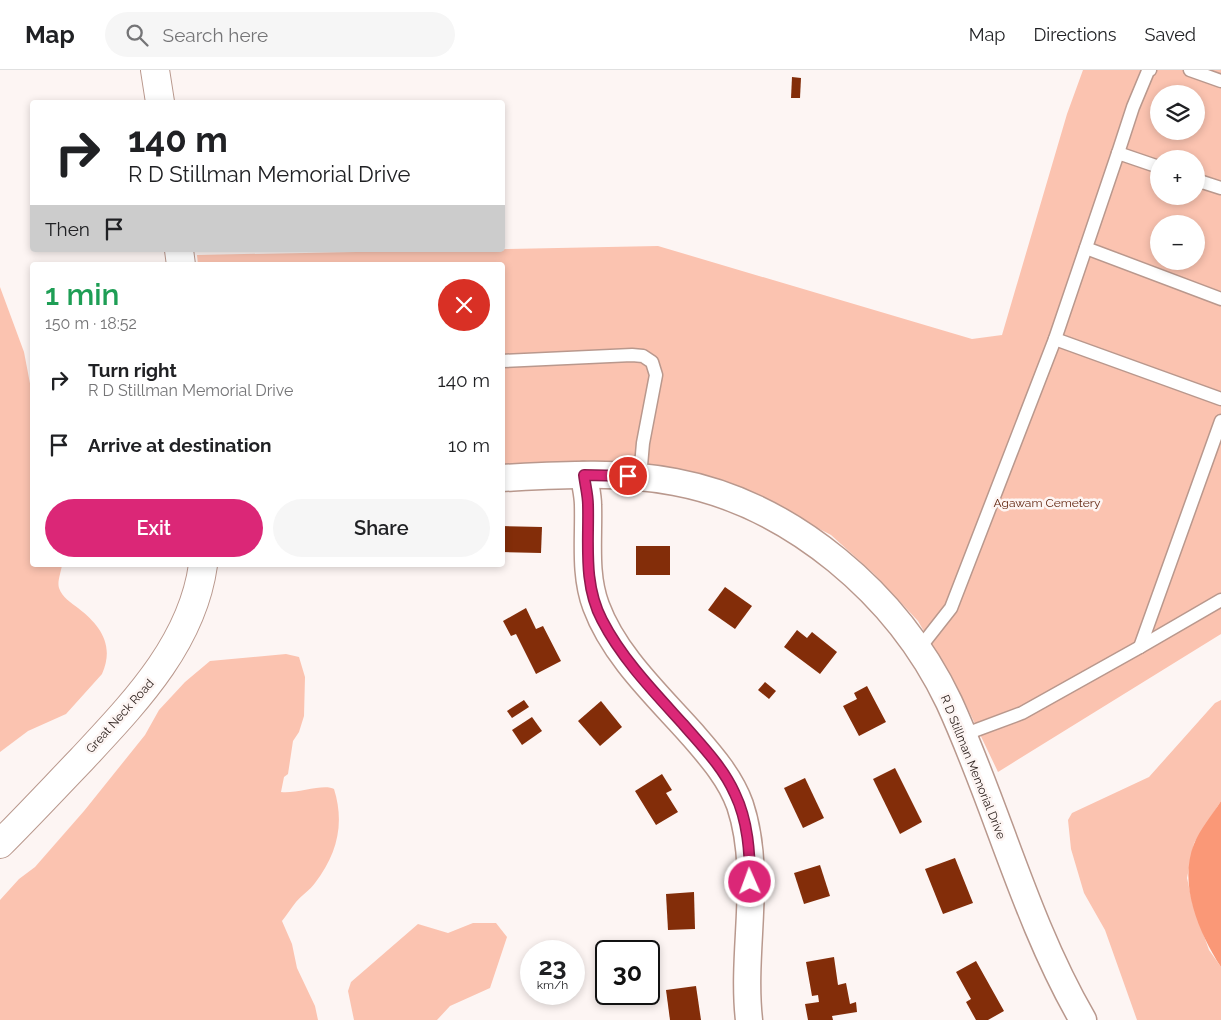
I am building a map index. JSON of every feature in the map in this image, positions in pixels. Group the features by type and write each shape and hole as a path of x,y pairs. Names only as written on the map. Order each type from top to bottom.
{"street":[{"path":"156,70 160,100"},
{"path":"584,475 588,503 589,575 591,591 601,619 637,672 717,764 732,786 740,806 747,837 750,868 747,986 749,1020"},
{"name":"R D Stillman Memorial Drive","path":"505,478 584,475 640,477 674,482 716,492 754,507 790,527 821,548 857,579 893,617 918,650 948,700 1044,943 1083,1020"},
{"name":"Great Neck Road","path":"0,844 91,749 154,678 188,617 197,593 203,567"}],"lane":[{"path":"918,650 951,608 1055,338 1133,107 1150,70"},
{"path":"1190,70 1221,81"},
{"path":"1118,153 1150,164"},
{"path":"1205,183 1221,188"},
{"path":"1086,248 1221,299"},
{"path":"1055,338 1221,399"},
{"path":"505,361 632,355 643,356 652,362 656,375 643,443 640,477"},
{"path":"1140,648 1221,421"},
{"path":"963,735 1022,713 1140,648 1221,600"}],"green space":[{"name":"Agawam Cemetery","path":"1083,70 1221,70 1221,634 998,772 965,703 918,621 873,573 831,535 775,506 685,472 629,463 505,470 505,262 198,262 197,255 351,252 505,252 505,249 658,246 972,339 1002,335 1067,114"},
{"path":"0,287 24,352 30,384 30,567 62,567 58,583 60,591 67,600 93,621 99,629 106,645 107,654 102,674 66,714 28,731 0,752"},
{"path":"286,654 299,657 305,677 304,716 299,732 293,741 288,774 284,777 281,792 330,787 334,789 339,814 337,838 329,861 315,883 296,902 282,921 292,944 297,968 315,1006 318,1020 0,1020 0,900 19,879 35,867 84,811 145,735 159,710 185,682 210,661"},
{"path":"1221,700 1221,801 1194,843 1187,878 1193,905 1209,950 1221,967 1221,1020 1137,1020 1105,930 1084,893 1071,849 1068,820 1072,813 1149,777 1215,703"},
{"path":"473,923 496,923 507,937 490,988 450,1006 437,1020 354,1020 348,991 351,982 418,924 448,933"}],"shaded area":[{"path":"1221,801 1221,967 1205,939 1193,908 1188,875 1194,844"}],"building":[{"path":"792,77 801,78 800,98 791,98"},
{"path":"505,526 542,527 541,553 505,552"},
{"path":"636,546 670,546 670,575 636,575"},
{"path":"725,587 752,606 735,629 708,610"},
{"path":"526,608 536,629 543,626 561,661 536,674 516,634 511,636 503,621"},
{"path":"797,630 807,638 812,632 837,652 820,674 784,647"},
{"path":"765,682 776,691 769,699 758,690"},
{"path":"867,686 886,722 859,736 843,706 857,699 854,693"},
{"path":"524,700 529,707 512,718 507,711"},
{"path":"601,701 622,727 600,746 578,721"},
{"path":"532,717 542,731 522,745 512,730"},
{"path":"895,768 922,822 900,834 873,779"},
{"path":"662,774 672,790 666,793 678,812 656,825 635,791"},
{"path":"805,778 824,818 803,828 784,788"},
{"path":"955,858 973,903 943,914 925,869"},
{"path":"820,865 830,896 804,904 794,873"},
{"path":"694,892 695,929 668,930 666,894"},
{"path":"834,957 838,985 846,983 850,1004 856,1002 857,1012 832,1016 833,1020 808,1020 805,1004 819,1002 818,995 812,996 806,962"},
{"path":"976,961 1004,1011 988,1020 976,1020 966,1002 971,999 956,972"},
{"path":"696,986 701,1020 670,1020 666,990"}],"route":[{"path":"628,476 584,475 588,503 587,532 591,591 601,619 617,645 637,672 709,753 732,786 740,806 746,830 750,882"}]}
